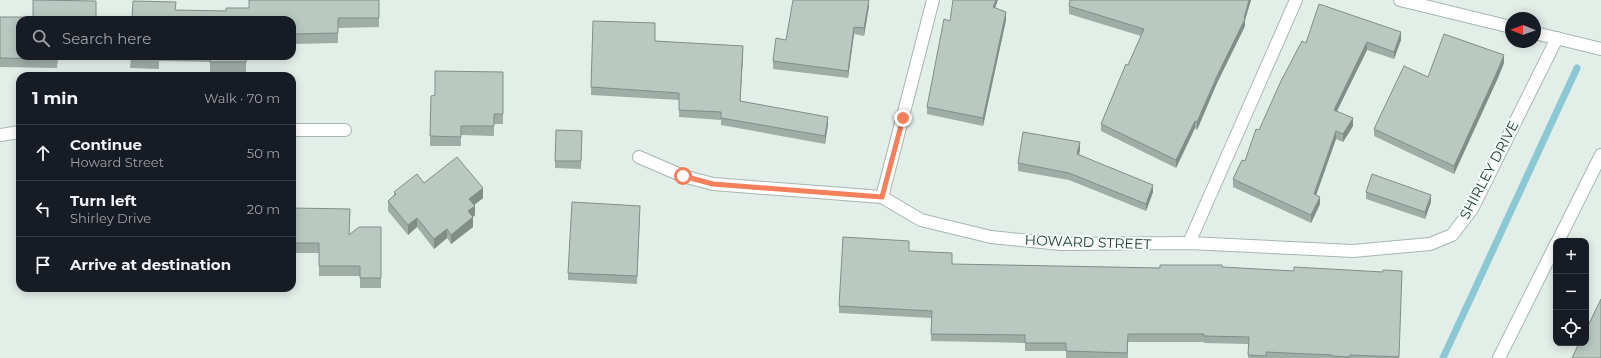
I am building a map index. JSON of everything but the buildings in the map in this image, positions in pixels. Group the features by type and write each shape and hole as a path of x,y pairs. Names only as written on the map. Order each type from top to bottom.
{"street":[{"path":"882,197 933,0"},
{"path":"1190,243 1296,0"},
{"path":"1400,0 1505,26"},
{"path":"1541,34 1601,49"},
{"name":"SHIRLEY DRIVE","path":"1190,243 1353,251 1430,244 1452,235 1472,208 1557,38"},
{"path":"296,130 345,130"},
{"path":"0,135 16,133"},
{"path":"1560,238 1601,155"},
{"name":"HOWARD STREET","path":"639,157 683,176 713,184 882,197 921,220 991,237 1061,244 1190,243"},
{"path":"1499,358 1553,250"}],"waterway":[{"path":"1443,358 1577,68"}],"route":[{"path":"683,176 713,184 882,197 903,118"}]}
